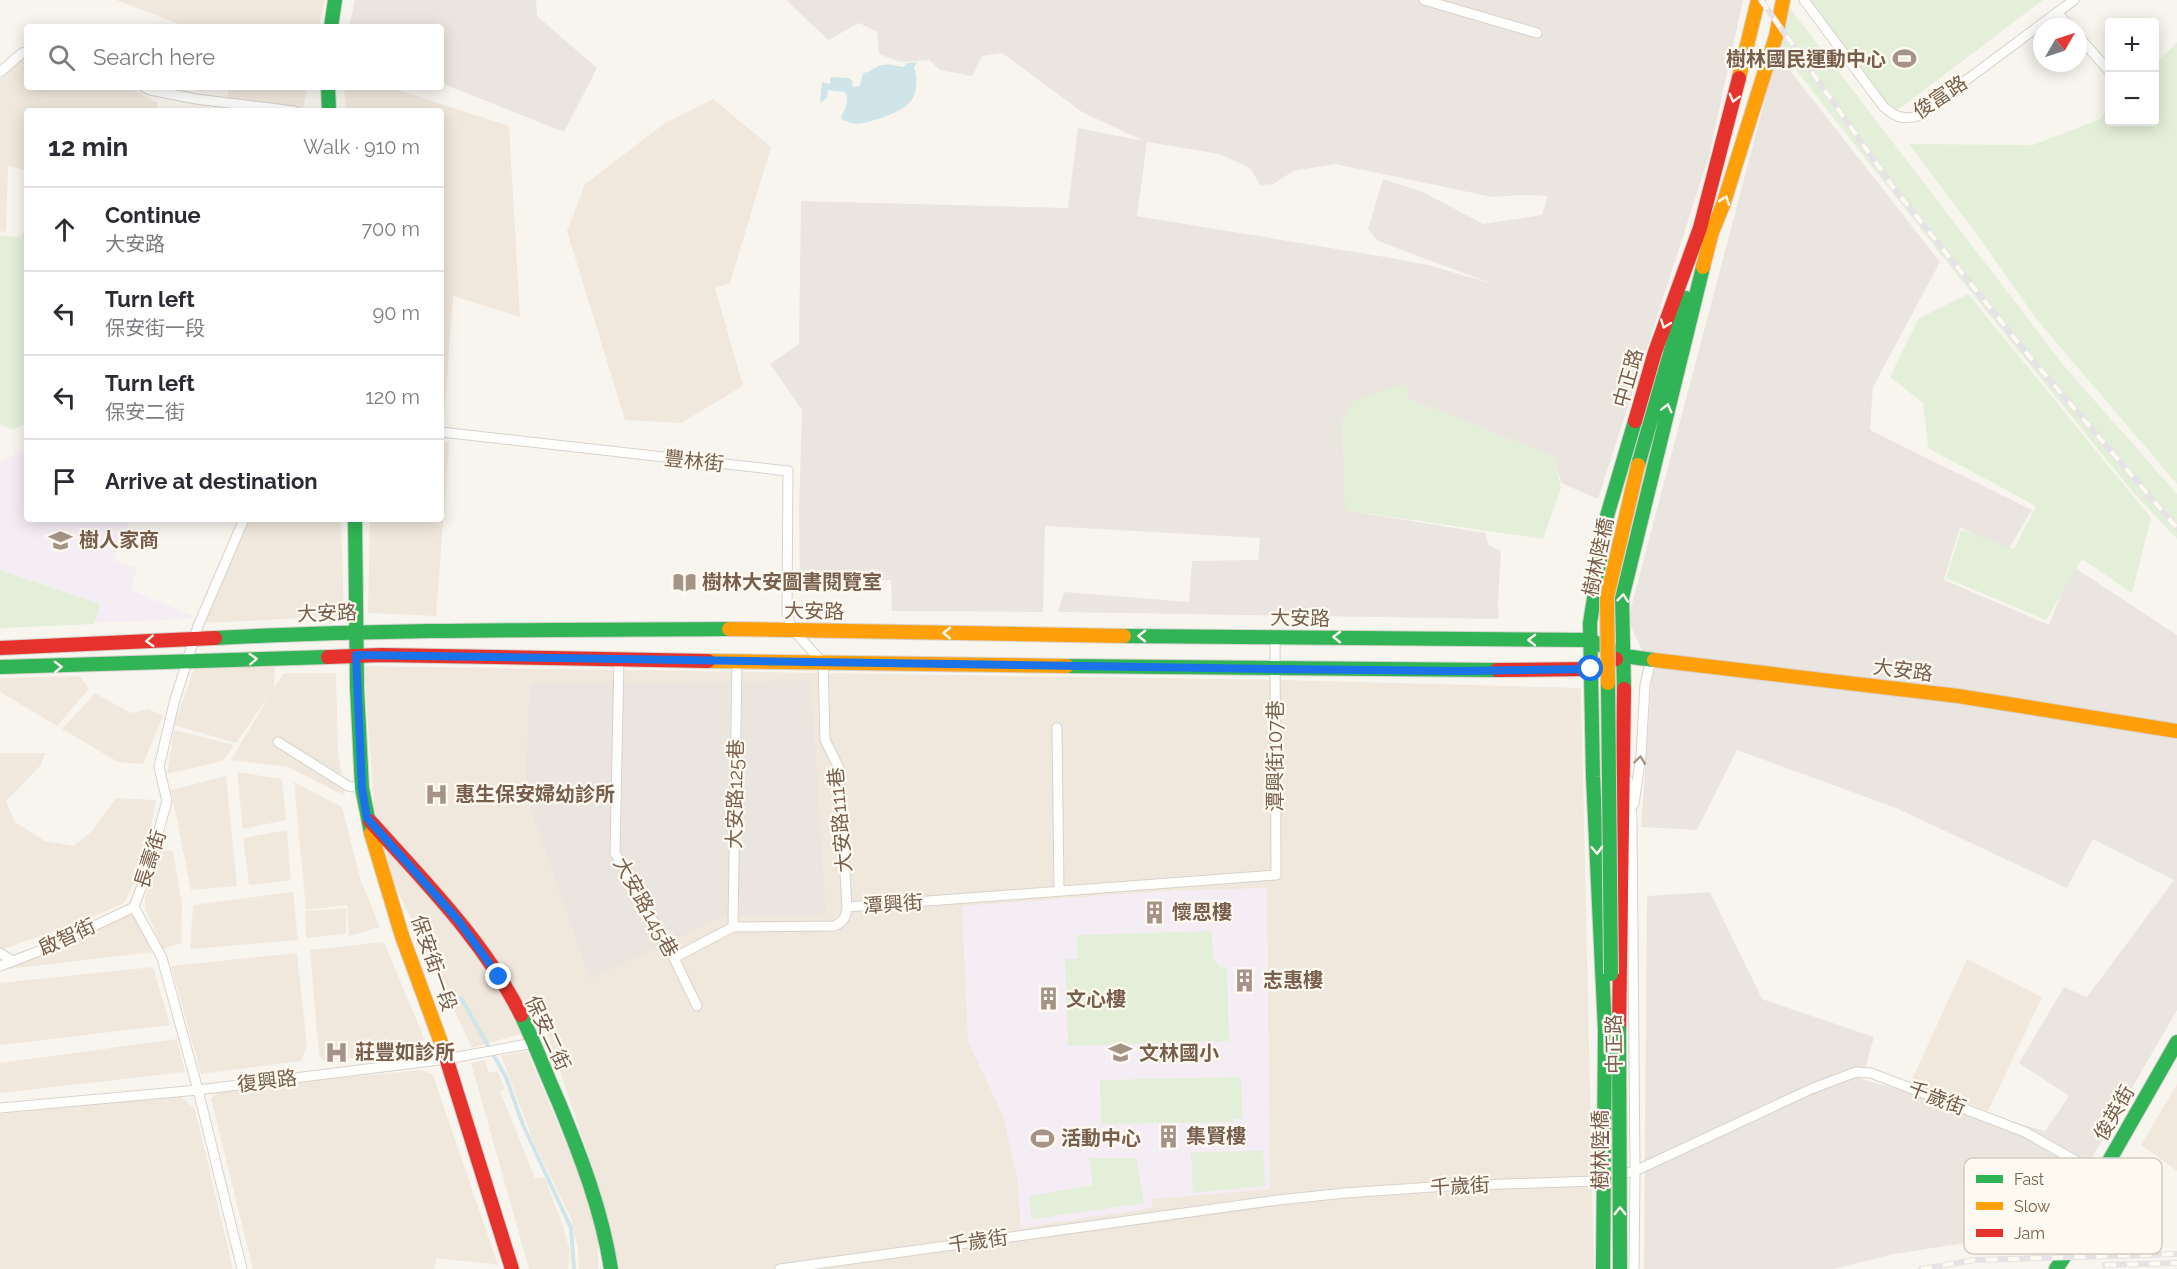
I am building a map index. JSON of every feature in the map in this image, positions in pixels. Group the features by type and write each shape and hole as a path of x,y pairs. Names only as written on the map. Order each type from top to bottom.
{"street":[{"path":"331,24 335,0"},
{"path":"1424,0 1537,33"},
{"name":"中正路","path":"1623,734 1622,598 1758,0"},
{"name":"中正路","path":"1593,777 1590,623 1607,516 1655,352 1706,230 1724,205 1776,36 1783,0"},
{"name":"俊富路","path":"1804,0 1883,106 1893,116 1906,119 1918,116 2074,0"},
{"path":"2057,12 2062,18"},
{"path":"2087,46 2105,67"},
{"path":"0,72 24,53"},
{"path":"150,90 196,99 270,108"},
{"path":"328,90 329,108"},
{"name":"樹林陸橋","path":"1620,1269 1612,1031 1607,597 1638,465 1706,230"},
{"name":"豐林街","path":"444,432 788,471 787,613 792,629"},
{"name":"長壽街","path":"242,522 186,662 159,767 167,801 148,869 134,907 162,958 198,1090 242,1269"},
{"name":"保安街一段","path":"355,522 356,655 362,788 367,818 402,936 447,1059 512,1269"},
{"path":"792,629 823,663"},
{"name":"大安路","path":"0,648 356,631 792,629 1590,640 1624,656 1958,696 2177,731"},
{"name":"潭興街107巷","path":"1275,637 1276,874"},
{"name":"大安路","path":"0,668 356,655 1457,671 1591,669 1624,656"},
{"name":"大安路145巷","path":"619,658 615,853 698,1006"},
{"path":"1632,818 1641,755 1645,685 1651,659"},
{"name":"大安路125巷","path":"733,927 737,660"},
{"name":"大安路111巷","path":"823,663 825,740 839,768 847,907"},
{"path":"1057,728 1059,891"},
{"path":"1623,734 1632,818"},
{"name":"樹林陸橋","path":"1603,1269 1623,734"},
{"path":"278,742 348,786 362,788"},
{"name":"樹林陸橋","path":"1593,777 1612,1031"},
{"name":"保安二街","path":"367,818 465,930 499,977 525,1024 586,1170 607,1239 611,1269"},
{"name":"中正路","path":"1632,818 1634,1269"},
{"name":"潭興街","path":"674,958 733,927 834,926 842,923 846,917 847,907 1276,874"},
{"name":"啟智街","path":"0,966 52,946 134,907"},
{"path":"0,953 13,962"},
{"name":"俊英街","path":"2111,1158 2177,1042"},
{"name":"復興路","path":"0,1108 198,1090 447,1059 533,1043"},
{"name":"千歲街","path":"780,1269 1278,1200 1436,1187 1594,1181 1635,1171 1789,1099 1856,1072 1871,1073 2025,1132 2071,1158"},
{"name":"俊英街","path":"2055,1269 2065,1254"}],"shaded area":[{"path":"116,0 325,0 320,24 179,24"},
{"path":"355,0 536,0 537,16 597,68 564,132 444,84 444,24 350,24"},
{"path":"786,0 1743,0 1709,156 1598,499 1561,483 1554,457 1409,399 1345,510 1485,533 1489,545 1501,551 1499,619 1058,612 1064,592 1189,602 1192,561 1258,560 1260,538 1045,526 1043,612 892,611 891,580 800,581 799,508 802,410 770,364 799,344 801,201 1068,208 1078,128 1144,141 1082,112 1002,53 982,56 972,76 940,70 929,60 900,62 879,54 877,32 859,23 828,40","holes":["1147,142 1219,154 1250,168 1260,185 1274,184 1293,171 1335,164 1492,197 1548,196 1542,215 1483,224 1423,192 1383,179 1368,229 1378,241 1493,284 1428,265 1137,216"]},
{"path":"1777,54 1940,262 1873,387 1870,430 2032,510 2007,552 1960,527 1944,580 2049,625 2072,566 2177,635 2177,1010 2092,1158 1964,1158 1964,1243 1894,1254 1834,1269 1644,1269 1647,896 1710,892 1762,999 1874,1037 1862,1079 2045,1131 2069,1096 2019,1063 2064,987 2087,997 2174,880 2093,839 2067,888 1896,808 1737,750 1697,830 1641,827 1652,674 1628,619"},
{"path":"24,58 24,90 134,90 158,103 157,108 24,108 24,169 8,166 6,232 0,231 0,79 17,61"},
{"path":"917,62 914,67 917,81 916,91 905,107 892,114 869,122 854,124 842,120 841,116 847,101 845,92 828,90 827,98 820,103 822,82 830,84 830,77 849,78 853,82 852,86 856,87 860,85 863,73 880,66 903,67 907,63"},
{"path":"228,90 306,90 303,108 227,98"},
{"path":"344,90 398,90 509,126 520,317 453,296 444,418 444,108 346,108"},
{"path":"713,99 771,147 730,283 715,288 743,386 681,423 625,420 567,231 585,184 665,123"},
{"path":"444,442 449,443 444,510"},
{"name":"樹人家商","path":"24,451 24,522 129,522 114,560 137,568 131,590 193,616 190,619 0,627 0,461"},
{"path":"249,522 341,522 344,616 204,623"},
{"path":"370,522 443,522 436,616 368,613"},
{"path":"275,666 274,688 284,673 336,673 338,753 345,796 288,767 231,760 269,696 236,743 174,725 194,669"},
{"path":"364,666 1285,680 1581,688 1594,1269 620,1269 587,1151 545,1027 472,1048 393,881 374,805"},
{"path":"80,676 89,689 57,726 0,692 0,678"},
{"path":"811,681 826,915 726,915 590,979 525,793 530,683"},
{"path":"95,693 131,713 149,709 163,716 143,764 118,762 62,729"},
{"path":"174,730 234,745 223,761 167,774"},
{"path":"0,753 45,753 41,765 6,801 15,822 45,841 74,846 92,831 116,798 156,800 143,866 124,903 81,922 0,950"},
{"path":"237,772 282,779 286,820 243,829"},
{"path":"226,776 237,886 191,890 171,790"},
{"path":"294,782 342,807 361,881 380,927 349,936 347,905 306,910"},
{"path":"287,830 291,880 249,885 243,838"},
{"path":"160,850 173,851 182,906 181,943 163,949 145,909 145,897"},
{"name":"文林國小","path":"1267,888 1270,1189 1152,1199 1152,1208 1021,1228 1017,1176 1003,1115 968,1042 962,906 1162,891"},
{"path":"293,892 298,940 190,949 193,905"},
{"path":"346,908 346,934 306,938 305,911"},
{"path":"133,912 153,952 0,970"},
{"path":"384,942 424,1038 418,1048 325,1062 319,1055 310,950"},
{"path":"297,953 307,1045 301,1061 201,1074 171,966"},
{"path":"1967,959 2042,997 1988,1111 1911,1082"},
{"path":"153,967 170,1025 0,1045 0,983"},
{"path":"177,1039 185,1072 0,1093 0,1063"},
{"path":"527,1051 576,1167 598,1233 598,1269 579,1269 578,1249 571,1218 535,1145 501,1056"},
{"path":"485,1060 489,1073 497,1071 505,1089 500,1091 535,1178 545,1178 570,1251 568,1269 529,1269 471,1063"},
{"path":"422,1070 433,1075 498,1265 437,1258 434,1269 253,1269 211,1099 220,1089"},
{"path":"2177,1084 2177,1171 2141,1145"},
{"path":"179,1095 195,1109 233,1269 0,1269 0,1114"}],"green space":[{"name":"樹林國民運動中心","path":"1801,0 2043,0 1887,118"},
{"path":"1786,3 2065,367 2177,494 2177,539 2132,491 1954,271 1781,51"},
{"path":"2177,42 2177,484 2037,320 1979,237 1909,144 2033,145 2100,119 2105,113 2105,126 2159,126 2159,61"},
{"path":"24,230 24,424 13,430 0,424 0,236 21,237"},
{"path":"1968,294 2151,518 2132,593 2082,559 2046,620 1946,578 1961,530 2014,549 2036,506 1928,448 1923,403 1890,377 1919,318"},
{"path":"1407,383 1409,399 1554,457 1561,488 1543,539 1345,510 1342,421 1355,400"},
{"path":"0,570 100,604 94,624 0,628"},
{"path":"1212,931 1213,958 1220,967 1227,967 1229,1041 1068,1046 1065,959 1078,959 1077,935"},
{"path":"1241,1077 1242,1119 1233,1119 1233,1122 1101,1124 1100,1080"},
{"path":"1263,1151 1265,1186 1193,1193 1191,1152"},
{"path":"1089,1158 1136,1158 1144,1203 1032,1219 1029,1196 1093,1185"}],"waterway":[{"path":"461,998 506,1077 523,1125 571,1228 574,1269"}],"railway":[{"path":"1761,0 1893,187 2024,350 2177,528"},
{"path":"1921,1269 1975,1260 2177,1254"},
{"path":"2105,1265 2177,1263"}],"traffic: fast":[{"path":"331,24 335,0"},
{"path":"328,90 329,108"},
{"path":"1624,689 1622,598 1703,267"},
{"path":"1638,465 1686,298"},
{"path":"1605,1031 1593,777 1590,623 1607,516 1635,421"},
{"path":"355,522 357,688 362,788 371,833"},
{"path":"215,638 408,631 729,629"},
{"path":"1124,636 1590,640 1624,656 1654,660"},
{"path":"0,667 328,657"},
{"path":"1067,666 1497,670"},
{"path":"1608,683 1611,974"},
{"path":"521,1015 583,1164 602,1226 611,1269"},
{"path":"1619,1030 1620,1269"},
{"path":"1603,1269 1605,1031"},
{"path":"2111,1158 2177,1042"},
{"path":"2056,1269 2065,1254"}],"traffic: slow":[{"path":"1739,78 1758,0"},
{"path":"1703,267 1712,232 1723,205 1776,36 1783,0"},
{"path":"1608,683 1607,597 1638,465"},
{"path":"729,629 1124,636"},
{"path":"1654,660 1958,696 2177,731"},
{"path":"708,661 1067,666"},
{"path":"371,833 402,936 443,1048"}],"traffic: jam":[{"path":"1635,421 1655,352 1700,228 1739,78"},
{"path":"0,648 215,638"},
{"path":"328,657 381,655 708,661"},
{"path":"1497,670 1591,669 1616,659"},
{"path":"1619,1030 1624,689"},
{"path":"370,821 472,937 490,962 521,1015"},
{"path":"443,1048 512,1269"}],"place":[{"name":"樹林國民運動中心","path":"1904,59"},
{"name":"樹人家商","path":"61,540"},
{"name":"樹林大安圖書閱覽室","path":"684,582"},
{"name":"惠生保安婦幼診所","path":"437,794"},
{"name":"懷恩樓","path":"1154,912"},
{"name":"志惠樓","path":"1245,980"},
{"name":"文心樓","path":"1048,999"},
{"name":"莊豐如診所","path":"337,1052"},
{"name":"文林國小","path":"1121,1053"},
{"name":"集賢樓","path":"1168,1136"},
{"name":"活動中心","path":"1043,1138"}],"route":[{"path":"499,977 458,920 367,818 362,788 356,655 1275,669 1457,671 1591,669"}]}
